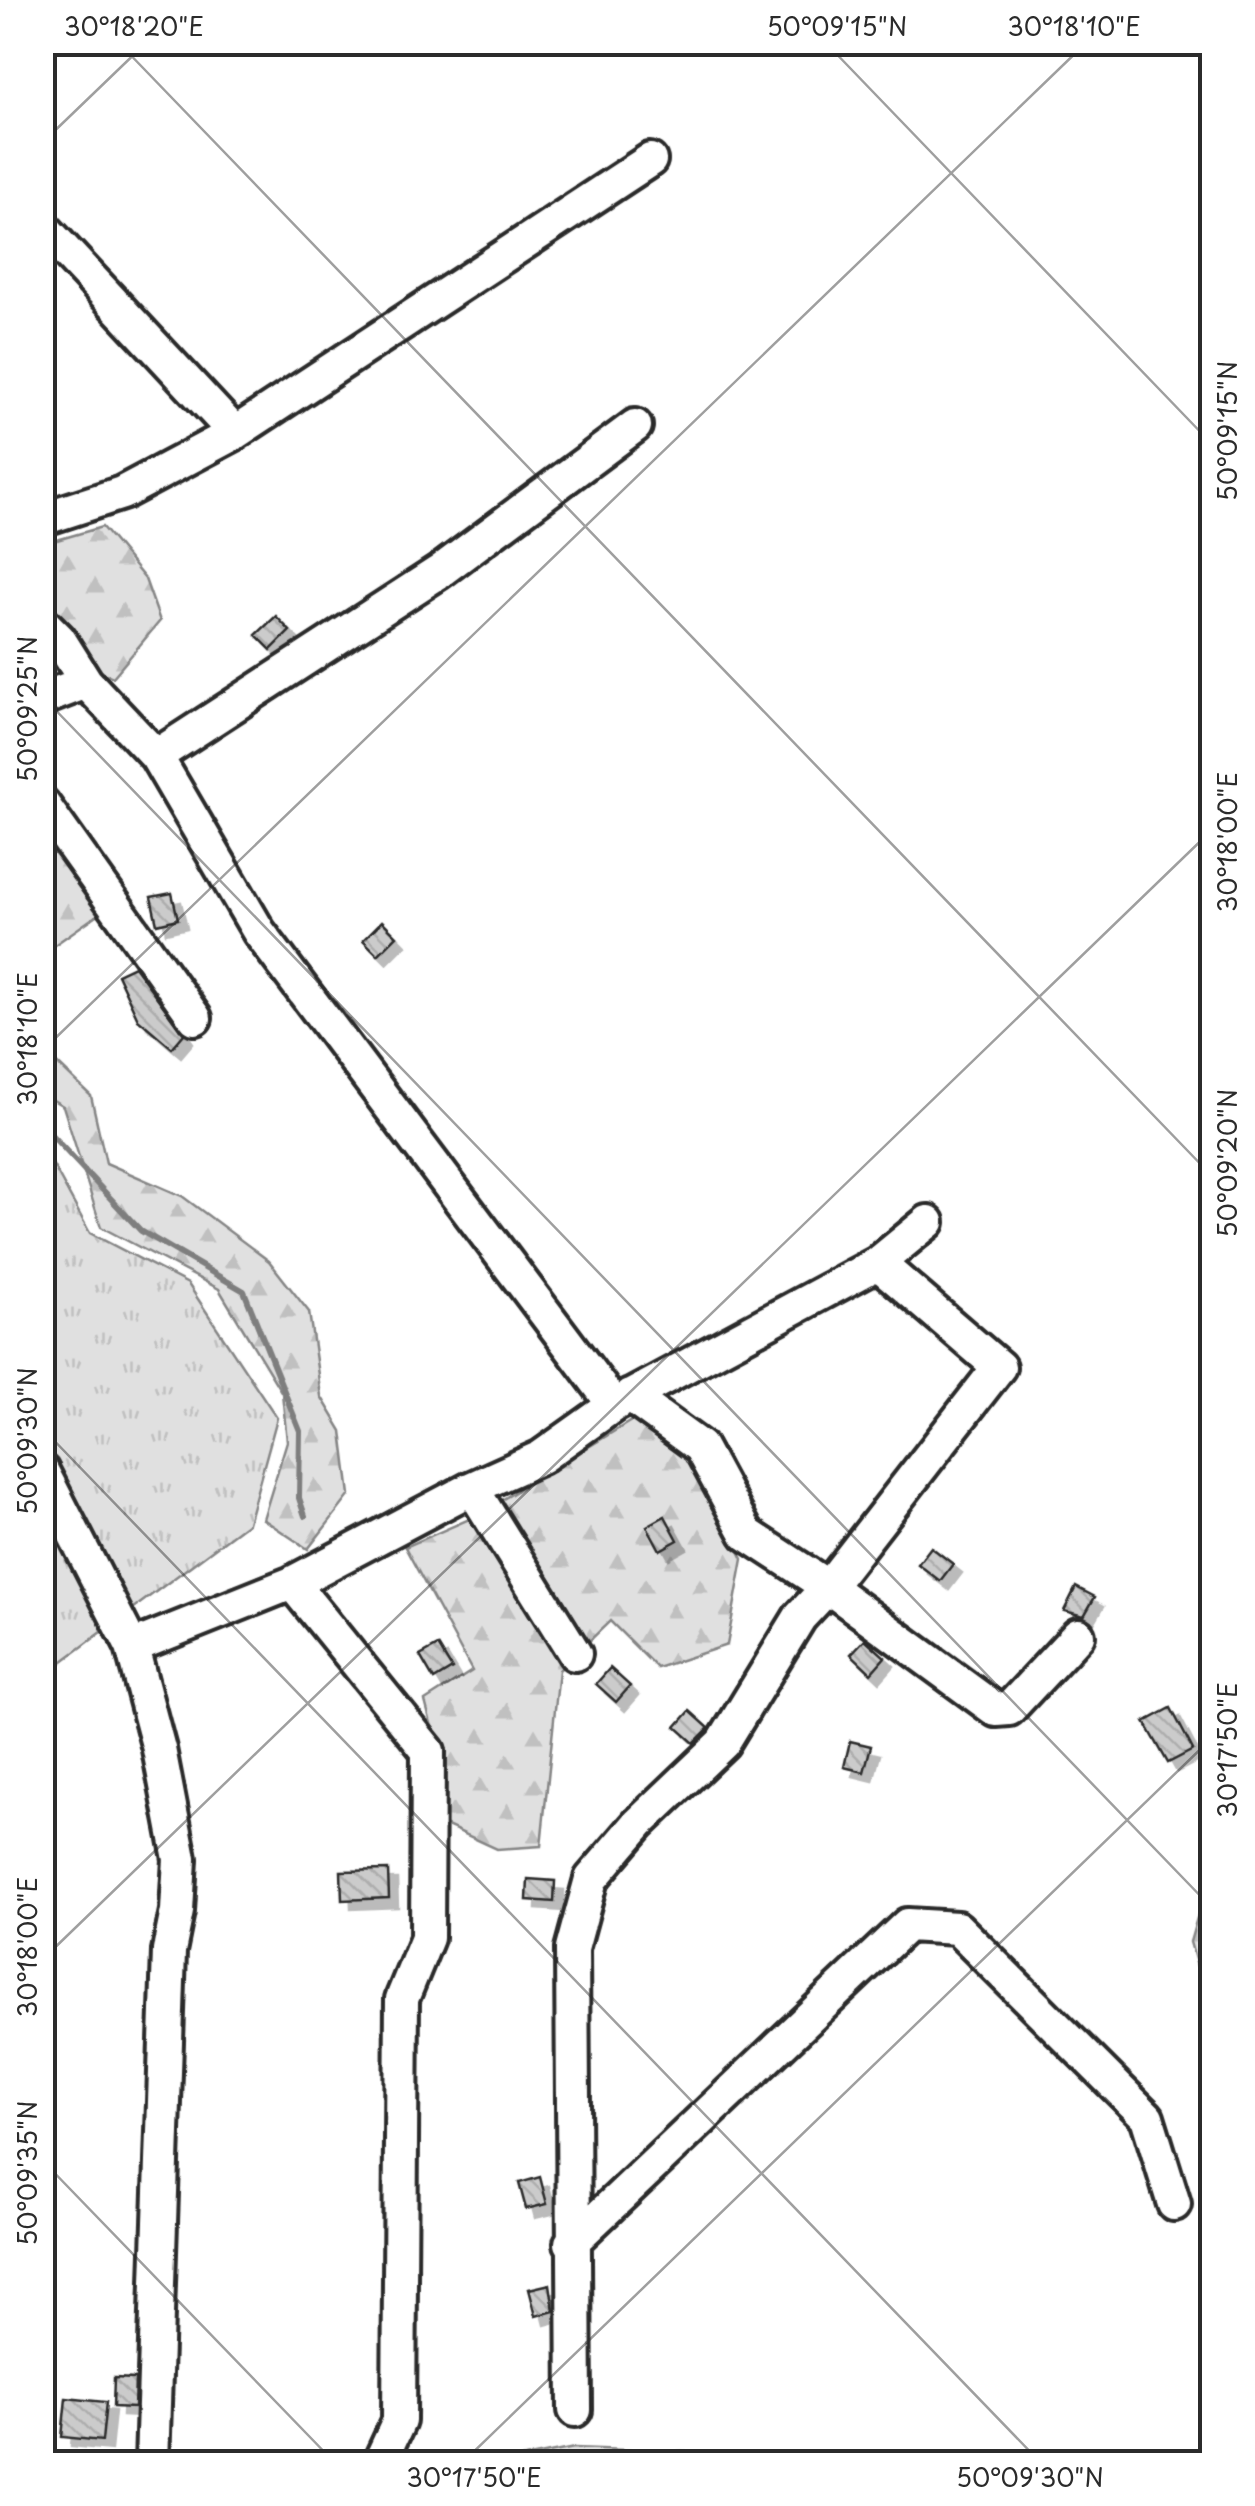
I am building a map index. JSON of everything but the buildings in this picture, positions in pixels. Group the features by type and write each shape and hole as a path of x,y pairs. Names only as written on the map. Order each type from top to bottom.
{"street":[{"path":"42,520 122,493 235,433 650,160"},
{"path":"42,226 235,433"},
{"path":"156,756 439,572 635,426"},
{"path":"42,622 59,639 86,682 156,756 259,932 622,1400 700,1447 746,1534 828,1587 996,1710 1009,1709 1078,1634"},
{"path":"42,699 86,682"},
{"path":"42,802 195,1018"},
{"path":"132,1647 292,1583 472,1488 540,1457 622,1400 878,1263 928,1222"},
{"path":"574,2410 572,1949 591,1879 640,1823 723,1742 800,1617 828,1587 999,1367 878,1263"},
{"path":"42,1472 132,1647 159,1749 180,1859 177,1912 168,1951 152,2464"},
{"path":"472,1488 575,1654"},
{"path":"292,1583 428,1751 427,1938 402,1999 398,2420 379,2464"},
{"path":"571,2242 906,1925 957,1928 1148,2117 1174,2204"}],"green space":[{"path":"102,527 145,579 160,621 113,677 43,649 43,544"},
{"path":"42,837 100,913 43,953 42,953"},
{"path":"42,1049 91,1096 106,1163 182,1196 269,1261 309,1312 321,1396 342,1431 350,1495 308,1549 263,1519 287,1441 282,1393 219,1289 101,1227 63,1106 43,1094"},
{"path":"42,1145 90,1233 188,1284 277,1418 248,1523 43,1676"},
{"path":"636,1418 695,1462 743,1559 727,1645 657,1668 610,1621 559,1670 541,1846 497,1849 434,1820 433,1731 425,1701 472,1671 405,1547 472,1518"},
{"path":"1203,1897 1212,1897 1212,2019 1190,1942"},
{"path":"574,2448 867,2459 866,2464 500,2463"}],"waterway":[{"path":"42,1125 141,1231 244,1291 300,1431 299,1498 305,1516"}]}
